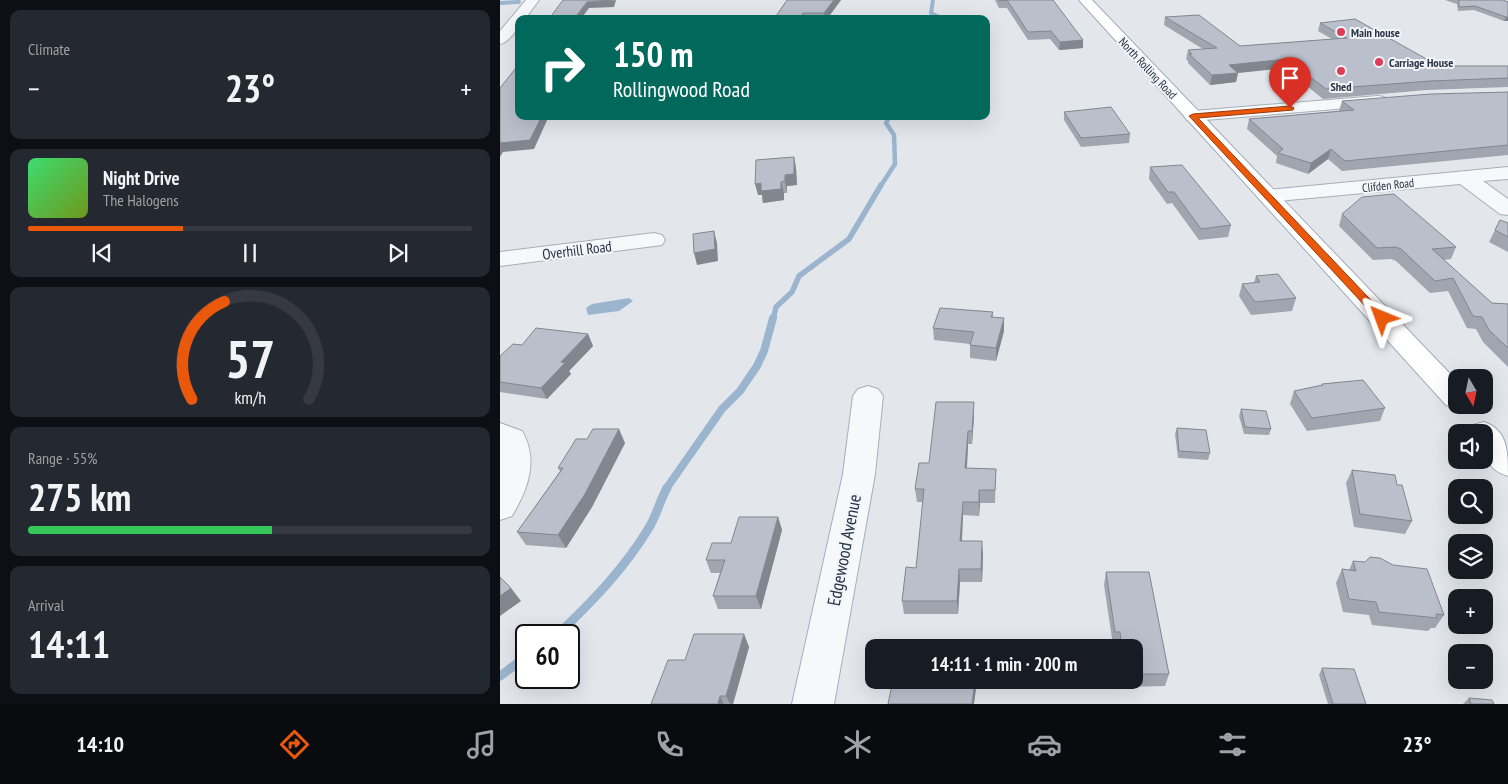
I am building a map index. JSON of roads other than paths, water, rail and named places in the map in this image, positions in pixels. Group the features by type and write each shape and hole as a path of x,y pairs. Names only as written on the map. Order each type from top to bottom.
{"main road":[{"name":"North Rolling Road","path":"1085,0 1448,389"},
{"path":"1469,414 1477,424"},
{"path":"1493,445 1508,464"}],"street":[{"path":"521,15 534,0"},
{"path":"500,40 515,22"},
{"path":"1193,116 1397,100"},
{"name":"Clifden Road","path":"1267,196 1508,173"},
{"path":"1464,177 1508,210"},
{"name":"Overhill Road","path":"500,259 654,240"},
{"name":"Edgewood Avenue","path":"813,704 859,474 868,396"},
{"path":"500,434 511,439 516,456 514,475 500,506"}],"water":[{"path":"629,298 633,301 619,311 588,315 586,308 592,304"}],"waterway":[{"path":"933,0 931,13 935,15"},
{"path":"500,3 519,2"},
{"path":"880,187 895,164 894,135 886,123 888,120"},
{"path":"773,320 776,307 792,292 799,276 849,239 881,185"},
{"path":"666,489 722,409 740,391 757,366 764,351 773,318"},
{"path":"568,624 595,597 630,556 655,517 667,488"},
{"path":"500,676 515,665"}],"place":[{"name":"Main house","path":"1341,32"},
{"name":"Carriage House","path":"1379,62"},
{"name":"Shed","path":"1341,71"}]}
